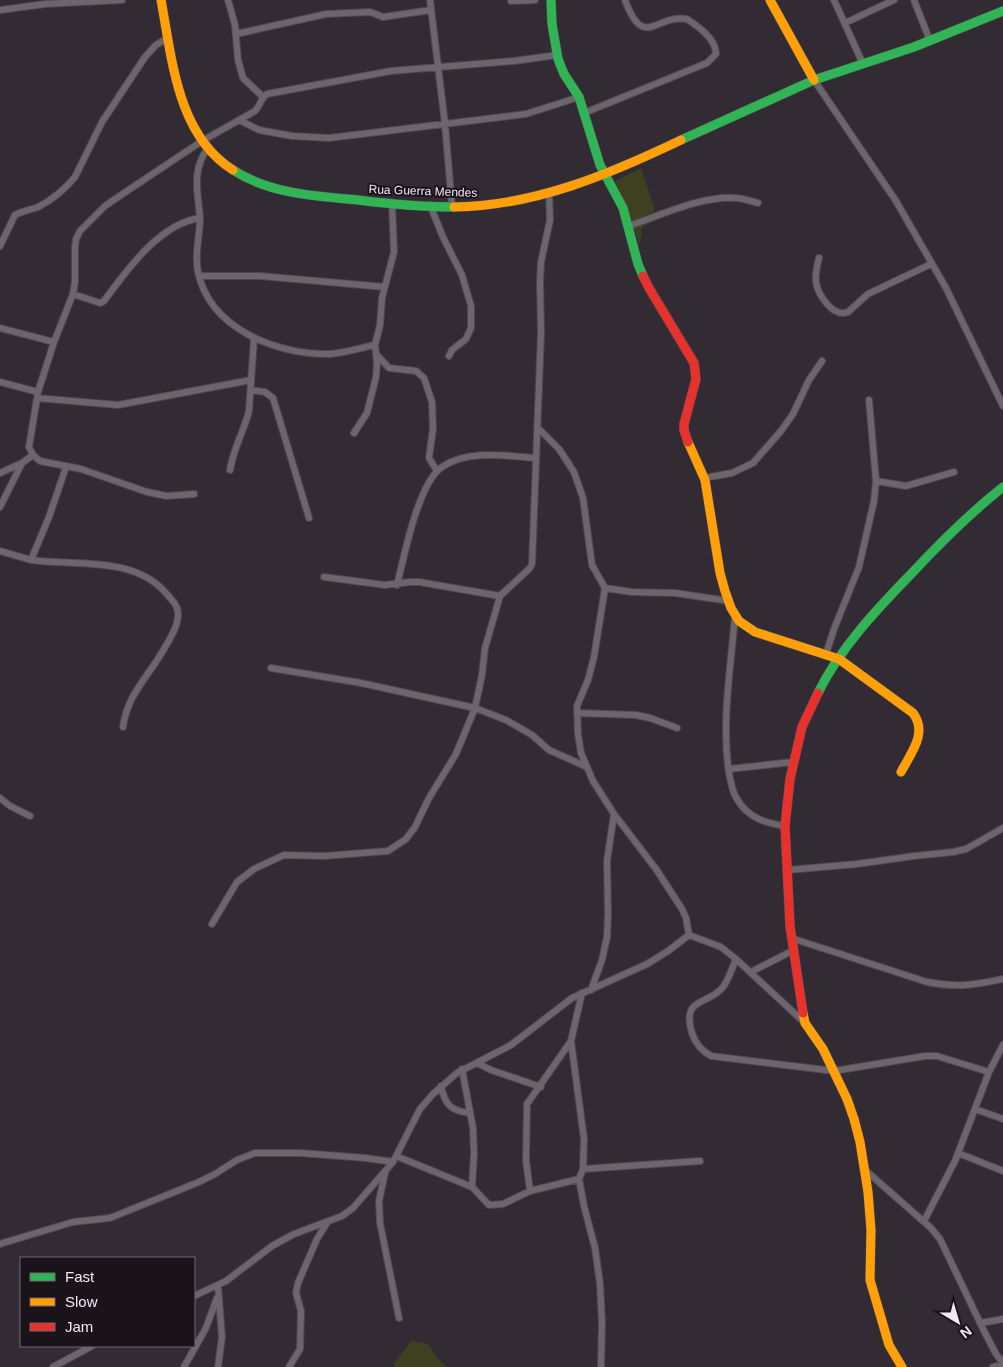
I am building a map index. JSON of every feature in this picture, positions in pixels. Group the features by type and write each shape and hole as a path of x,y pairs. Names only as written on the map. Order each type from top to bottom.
{"street":[{"path":"16,0 16,8"},
{"path":"0,10 122,0"},
{"name":"Rua Guerra Mendes","path":"161,0 183,100 205,144 230,169 257,184 304,195 452,206 481,206 506,202 549,192 605,174 814,80 930,41 1003,11"},
{"path":"228,0 236,34 238,60 243,78 263,97"},
{"path":"430,0 445,124 452,206"},
{"path":"511,1 536,0"},
{"path":"551,0 552,24 561,69 579,97 594,150 624,208 638,264 649,288 694,363 696,379 684,430 686,440 704,478 712,512 718,560 729,601 735,615 740,622 751,630 839,658 912,713 917,719 920,728 919,736 901,772"},
{"path":"584,112 707,63 716,54 715,46 711,40 688,19 675,20 650,28 642,28 638,25 625,0"},
{"path":"770,0 814,80 896,201 930,264 946,288 1003,406"},
{"path":"834,0 863,64"},
{"path":"845,23 894,0"},
{"path":"914,0 930,41"},
{"path":"236,34 326,14 370,12 382,17 431,10"},
{"path":"0,246 15,215 41,205 64,190 75,177 102,122 145,57 168,38"},
{"path":"194,494 156,495 96,474 40,461 33,455 30,447 37,395 54,342 73,294 76,239 80,230 105,206 205,144 258,108 263,97 269,94 391,71 514,61 557,55"},
{"path":"239,120 260,130 292,136 329,138 526,114 579,97"},
{"path":"205,144 199,160 196,177 200,218 197,255 199,276 207,297 217,310 254,339 275,346 321,354 332,354 374,345"},
{"path":"212,924 237,882 254,869 274,858 284,855 324,856 388,851 400,844 415,827 429,798 456,754 475,708 481,682 485,648 500,596 532,564 541,333 540,281 541,262 550,220 549,192"},
{"path":"629,226 667,212 717,199 740,198 758,203"},
{"path":"354,433 364,420 369,406 377,367 374,345 380,325 384,286 394,252 392,203"},
{"path":"430,205 462,275 471,306 471,328 466,339 452,350 449,356"},
{"path":"73,294 102,302 150,246 182,224 200,218"},
{"path":"819,258 816,276 820,294 831,307 844,314 868,294 930,264"},
{"path":"199,276 260,276 384,286"},
{"path":"0,328 54,342"},
{"path":"230,470 234,449 246,422 251,390 254,339"},
{"path":"376,354 388,368 418,372 426,382 432,402 433,428 429,458 436,471"},
{"path":"704,478 732,474 753,463 781,431 809,380 822,361"},
{"path":"0,382 37,395 118,406 251,380"},
{"path":"251,390 265,392 273,398 309,518"},
{"path":"826,654 834,629 860,567 874,502 876,481 869,400"},
{"path":"537,427 567,460 580,487 586,514 592,565 605,588 594,657 577,713 581,753 593,781 614,814 665,882 686,918 689,935"},
{"path":"0,473 22,463 33,455"},
{"path":"397,585 416,510 436,471 450,462 467,458 498,455 536,458"},
{"path":"0,507 22,463"},
{"path":"31,560 66,467"},
{"path":"876,481 906,486 954,472"},
{"path":"805,1023 792,951 785,826 793,762 802,727 823,683 839,658 878,609 980,505 1003,487"},
{"path":"0,551 31,560 90,564 130,570 156,582 175,604 178,609 178,616 174,628 156,662 131,699 125,712 123,727"},
{"path":"324,577 385,585 419,582 500,596"},
{"path":"605,588 619,591 675,593 729,601"},
{"path":"735,615 726,732 729,769 734,795 747,811 758,820 785,826"},
{"path":"272,668 361,683 475,708 506,720 532,735 549,750 587,767"},
{"path":"577,713 636,715 677,728"},
{"path":"729,769 793,762"},
{"path":"0,798 10,806 30,816"},
{"path":"591,990 602,960 607,937 608,861 614,814"},
{"path":"788,870 849,865 953,852 966,849 1003,828"},
{"path":"689,935 721,948 751,972 805,1023 823,1049 834,1071 854,1119 864,1168 871,1230 870,1280 889,1345 902,1367"},
{"path":"195,1296 218,1286 272,1246 294,1234 342,1216 353,1208 394,1159 420,1109 441,1086 462,1070 511,1045 572,998 657,958 689,935"},
{"path":"791,938 927,982 945,986 966,986 1003,979"},
{"path":"751,972 792,951"},
{"path":"736,959 722,989 698,1002 690,1014 689,1024 694,1037 704,1052 711,1056 834,1071 925,1056 937,1056 989,1072"},
{"path":"530,1192 526,1160 527,1104 571,1041 582,993"},
{"path":"571,1041 584,1139 583,1169 580,1179 584,1206 595,1248 600,1284 602,1322 601,1367"},
{"path":"924,1221 958,1153 989,1072 1003,1045"},
{"path":"477,1063 491,1070 540,1087"},
{"path":"462,1070 470,1113 474,1153 472,1187"},
{"path":"441,1086 444,1096 452,1108 459,1112 470,1113"},
{"path":"975,1109 1003,1119"},
{"path":"0,1244 73,1222 110,1218 199,1182 236,1160 255,1153 300,1153 394,1159 472,1187 489,1205 503,1204 530,1192 580,1179"},
{"path":"958,1153 1003,1170"},
{"path":"583,1169 700,1161"},
{"path":"864,1168 924,1221 940,1240 996,1354 1003,1364 993,1367"},
{"path":"385,1172 379,1201 380,1223 399,1318"},
{"path":"289,1367 300,1350 301,1311 296,1293 298,1284 317,1239 327,1223"},
{"path":"218,1286 222,1337 218,1367"},
{"path":"184,1367 206,1328 219,1294"},
{"path":"981,1324 1003,1319"},
{"path":"54,1367 90,1347"}],"green space":[{"path":"641,168 654,207 653,220 642,228 640,245 615,181"},
{"path":"412,1341 428,1344 439,1360 447,1367 395,1367 394,1363"}],"traffic: fast":[{"path":"551,0 552,24 558,59 564,74 579,97 600,165 623,208 643,276"},
{"path":"681,140 814,80 914,47 1003,11"},
{"path":"233,170 262,184 293,192 394,204 454,207"},
{"path":"818,693 837,660 873,615 944,539 1003,487"}],"traffic: slow":[{"path":"161,0 174,70 180,94 189,116 200,137 214,155 233,170"},
{"path":"770,0 814,80"},
{"path":"454,207 514,201 571,186 627,165 681,140"},
{"path":"688,442 705,480 720,573 731,608 739,621 755,632 839,659 913,713 919,728 918,735 913,750 901,772"},
{"path":"803,1013 805,1023 823,1049 847,1099 854,1119 860,1142 868,1192 871,1230 870,1280 889,1345 902,1367"}],"traffic: jam":[{"path":"643,276 694,363 696,379 684,424 688,442"},
{"path":"803,1013 790,926 785,826 790,779 802,727 818,693"}]}
